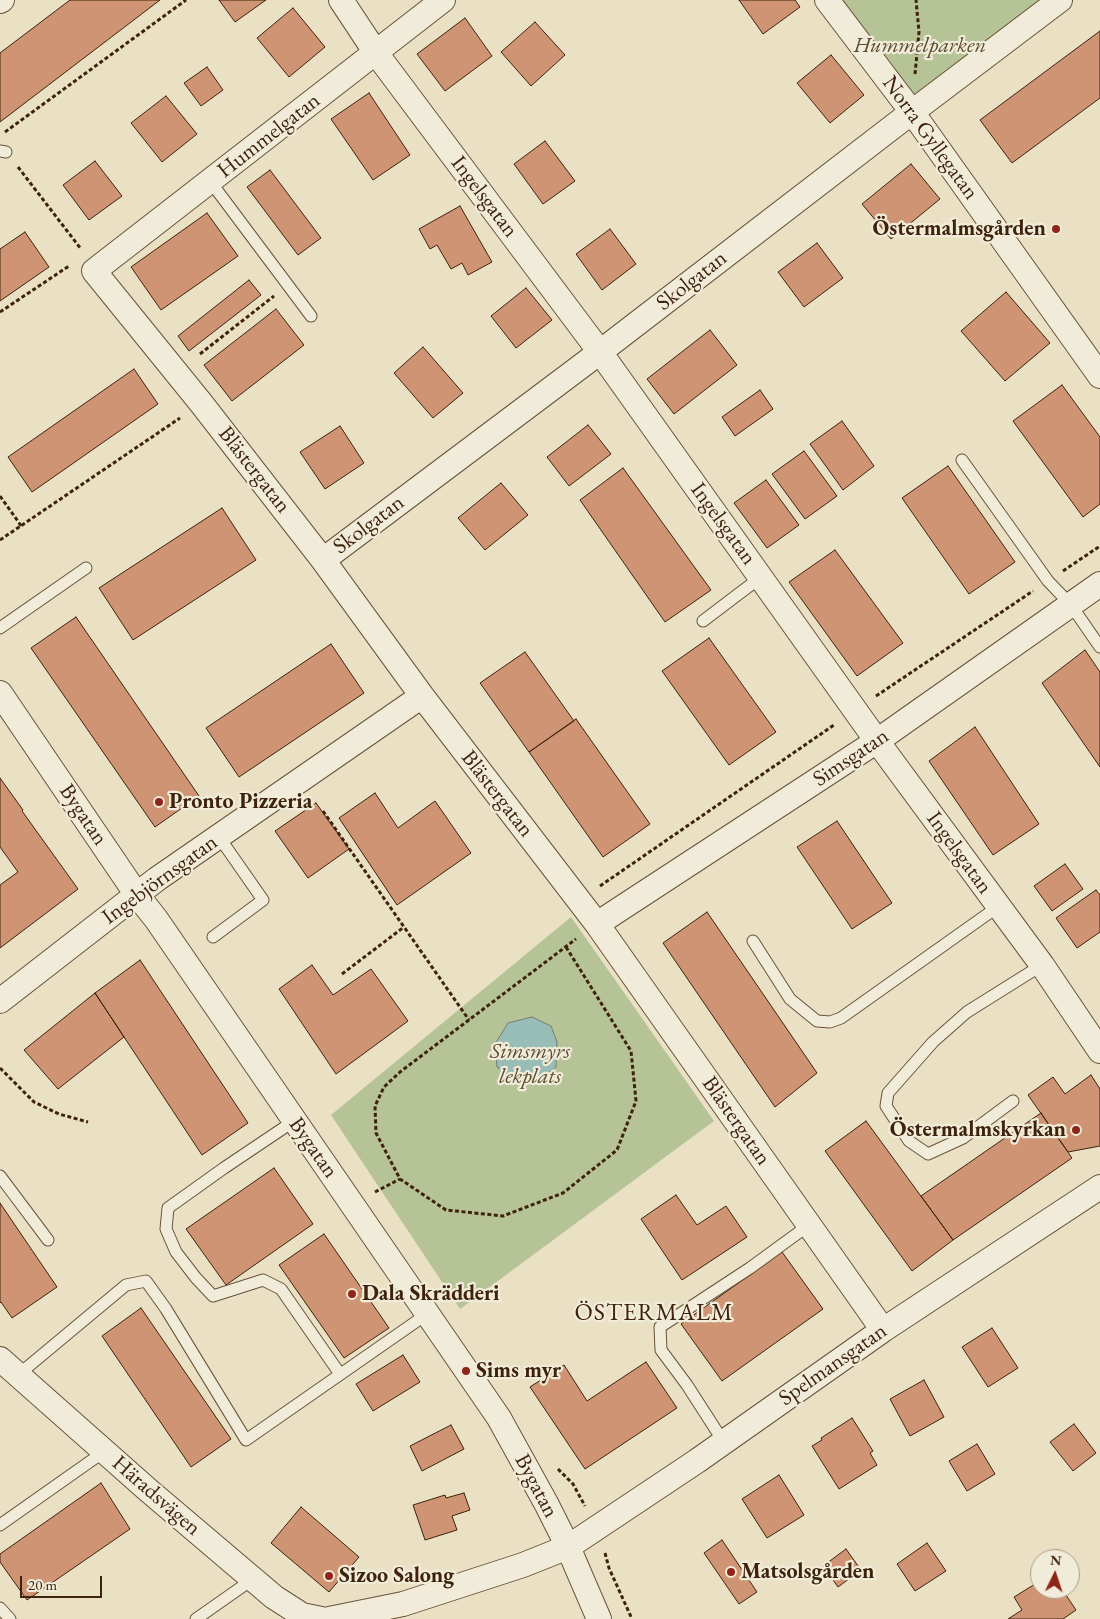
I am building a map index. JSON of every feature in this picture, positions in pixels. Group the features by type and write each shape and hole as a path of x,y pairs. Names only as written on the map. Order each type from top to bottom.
{"street":[{"name":"Ingelsgatan","path":"341,0 376,53 600,352 877,741 1042,965 1100,1051"},
{"name":"Hummelgatan","path":"90,263 210,181 444,0"},
{"name":"Norra Gyllegatan","path":"827,0 912,112 1100,376"},
{"name":"Skolgatan","path":"323,560 600,352 1060,0"},
{"name":"Blästergatan","path":"90,263 323,560 422,696 597,924 883,1330"},
{"name":"Simsgatan","path":"597,924 877,741 1100,584"},
{"name":"Bygatan","path":"0,693 137,895 156,919 499,1418 568,1547 599,1619"},
{"name":"Ingebjörnsgatan","path":"0,1001 157,880 422,696"},
{"name":"Spelmansgatan","path":"568,1547 883,1330 1100,1187"},
{"name":"Häradsvägen","path":"0,1359 274,1597 310,1618"},
{"path":"329,1619 403,1604 523,1565 568,1547"}],"lane":[{"path":"210,181 311,316"},
{"path":"962,460 1048,581 1071,604 1100,647"},
{"path":"0,628 86,568"},
{"path":"703,622 761,577"},
{"path":"213,937 263,900 219,837"},
{"path":"753,941 790,998 817,1021 830,1022 841,1018 998,906"},
{"path":"1013,1101 963,1138 928,1154 909,1141 886,1106 888,1093 933,1042 967,1012 1042,965"},
{"path":"294,1121 168,1208 166,1229 176,1252 213,1296 263,1280 281,1289 340,1374"},
{"path":"0,1176 48,1240"},
{"path":"724,1441 661,1350 660,1327 750,1268 809,1225"},
{"path":"18,1375 126,1285 146,1281 166,1309 246,1440 427,1314"},
{"path":"0,1525 105,1451"},
{"path":"196,1619 253,1579"},
{"path":"0,1608 10,1619"}],"path":[{"path":"0,135 186,0"},
{"path":"912,112 919,32 916,0"},
{"path":"0,312 90,263 3,152"},
{"path":"200,354 288,284"},
{"path":"0,540 22,527 201,403"},
{"path":"0,496 22,527"},
{"path":"323,811 469,1020"},
{"path":"566,947 631,1051 636,1101 617,1150 563,1193 503,1216 446,1210 400,1179 376,1133 374,1106 384,1086 400,1072 566,947 597,924"},
{"path":"342,974 404,928"},
{"path":"0,1068 34,1102 59,1114 88,1122"}],"green space":[{"name":"Hummelparken","path":"827,0 1055,0 912,112"},
{"name":"Simsmyrs lekplats","path":"571,917 714,1121 460,1309 331,1115"}],"water":[{"path":"532,1017 551,1026 557,1042 556,1067 539,1080 516,1080 497,1067 495,1044 508,1023"}],"building":[{"path":"70,0 160,0 0,122 0,53"},
{"path":"219,0 266,0 235,22"},
{"path":"739,0 795,0 800,7 763,34"},
{"path":"293,8 325,47 289,77 257,38"},
{"path":"465,18 492,56 445,91 417,54"},
{"path":"535,22 565,55 531,86 501,52"},
{"path":"1100,31 1100,98 1012,163 980,120"},
{"path":"831,55 864,95 830,123 797,83"},
{"path":"207,67 223,90 201,106 184,83"},
{"path":"369,93 410,155 373,180 331,119"},
{"path":"166,96 197,134 162,162 131,123"},
{"path":"545,141 575,181 543,204 514,164"},
{"path":"95,161 122,196 89,220 63,185"},
{"path":"911,164 940,199 891,239 862,204"},
{"path":"270,170 321,238 298,255 247,187"},
{"path":"460,206 492,262 468,275 462,263 451,269 437,245 430,249 419,229"},
{"path":"207,213 238,256 161,310 131,267"},
{"path":"610,229 636,264 602,290 576,254"},
{"path":"25,232 49,267 0,301 0,249"},
{"path":"817,243 843,278 804,307 778,272"},
{"path":"249,280 261,295 189,351 178,336"},
{"path":"526,288 552,320 516,348 491,316"},
{"path":"1006,292 1050,343 1005,381 961,331"},
{"path":"276,309 304,345 232,401 204,365"},
{"path":"710,330 737,365 674,414 647,379"},
{"path":"423,347 463,393 433,418 394,373"},
{"path":"134,369 158,404 32,492 8,457"},
{"path":"1062,385 1100,437 1100,504 1083,517 1013,421"},
{"path":"760,390 773,409 735,436 722,417"},
{"path":"842,421 874,466 843,490 810,444"},
{"path":"588,425 611,454 569,486 547,457"},
{"path":"340,426 364,463 325,489 300,452"},
{"path":"804,451 837,496 805,519 772,474"},
{"path":"948,466 1015,562 969,594 902,498"},
{"path":"623,468 711,590 665,622 580,500"},
{"path":"766,480 799,525 767,548 734,503"},
{"path":"501,483 528,515 485,550 458,518"},
{"path":"222,508 256,560 133,640 99,588"},
{"path":"835,550 903,643 857,676 789,582"},
{"path":"76,617 199,796 155,827 31,648"},
{"path":"709,638 776,732 729,765 662,671"},
{"path":"331,644 364,693 239,777 206,728"},
{"path":"1085,650 1100,672 1100,767 1042,683"},
{"path":"525,652 574,721 529,752 480,683"},
{"path":"576,719 650,824 603,857 529,752"},
{"path":"975,727 1039,824 993,855 929,761"},
{"path":"0,778 78,889 0,948 0,885 18,872 0,847"},
{"path":"375,793 398,828 435,801 471,853 397,905 339,818"},
{"path":"316,803 349,849 308,878 275,831"},
{"path":"837,821 892,903 852,929 797,847"},
{"path":"1065,864 1083,889 1052,911 1034,886"},
{"path":"1096,890 1100,895 1100,932 1077,948 1056,918"},
{"path":"707,912 817,1073 775,1107 663,943"},
{"path":"140,960 248,1123 202,1155 95,993"},
{"path":"312,965 333,995 371,969 408,1021 336,1074 279,989"},
{"path":"95,993 124,1037 58,1089 24,1050"},
{"name":"Östermalmskyrkan","path":"1091,1075 1100,1089 1100,1146 1068,1152 1028,1095 1053,1077 1065,1094"},
{"path":"1041,1113 1072,1158 953,1240 921,1196"},
{"path":"866,1121 953,1240 912,1271 825,1151"},
{"path":"274,1168 313,1224 226,1285 186,1229"},
{"path":"676,1195 697,1225 726,1206 747,1237 682,1280 641,1219"},
{"path":"0,1203 57,1287 12,1318 0,1303"},
{"path":"324,1234 389,1328 344,1358 279,1265"},
{"path":"782,1252 823,1309 722,1381 681,1324"},
{"path":"141,1308 231,1439 191,1467 102,1336"},
{"path":"992,1328 1018,1368 988,1387 962,1347"},
{"path":"403,1355 420,1382 373,1411 356,1384"},
{"path":"646,1362 677,1408 585,1469 530,1387 564,1365 587,1401"},
{"path":"924,1380 944,1417 910,1436 890,1399"},
{"path":"852,1418 873,1451 870,1453 877,1465 839,1489 812,1446"},
{"path":"1074,1424 1096,1453 1073,1471 1050,1442"},
{"path":"451,1425 464,1449 422,1471 410,1446"},
{"path":"977,1444 995,1474 967,1491 949,1461"},
{"path":"779,1475 804,1515 767,1538 742,1499"},
{"path":"101,1483 130,1529 27,1600 0,1562 0,1554"},
{"path":"464,1493 470,1510 452,1516 457,1530 425,1540 413,1505 445,1495 446,1498"},
{"path":"301,1507 359,1557 329,1592 271,1543"},
{"name":"Matsolsgården","path":"722,1540 757,1592 739,1604 704,1553"},
{"path":"927,1543 946,1571 915,1591 897,1564"},
{"path":"846,1549 861,1570 838,1587 823,1566"},
{"path":"1030,1587 1030,1599 1069,1599 1076,1610 1063,1619 1008,1619 1022,1610 1014,1597"}],"place":[{"name":"Östermalmsgården","path":"1056,229"},
{"name":"Pronto Pizzeria","path":"159,802"},
{"name":"Östermalmskyrkan","path":"1076,1130"},
{"name":"Dala Skrädderi","path":"352,1294"},
{"name":"Sims myr","path":"466,1371"},
{"name":"Matsolsgården","path":"731,1572"},
{"name":"Sizoo Salong","path":"329,1576"}],"district":[{"name":"ÖSTERMALM","path":"654,1313"}]}
